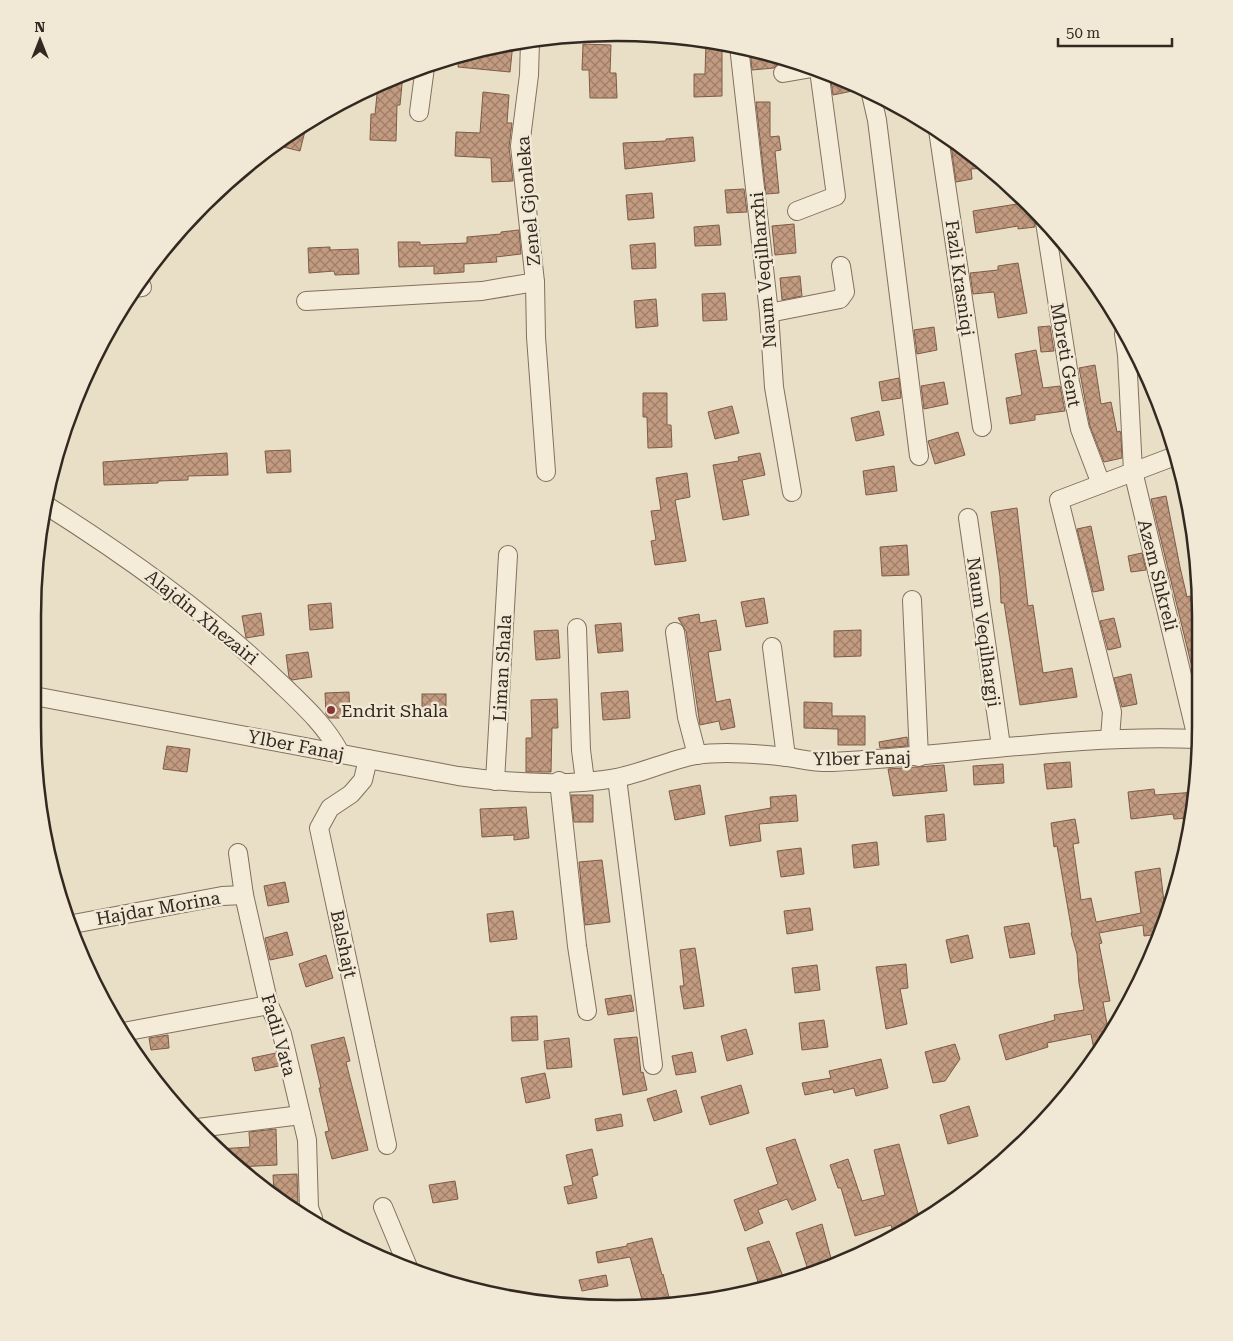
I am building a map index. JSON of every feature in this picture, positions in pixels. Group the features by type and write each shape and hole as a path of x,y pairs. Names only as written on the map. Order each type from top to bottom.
{"street":[{"name":"Zenel Gjonleka","path":"306,301 482,291 535,282 520,146 529,75 530,48"},
{"name":"Naum Veqilharxhi","path":"740,55 769,313 774,387 792,492"},
{"path":"783,72 795,70"},
{"path":"419,112 423,75"},
{"path":"797,211 836,196 820,79"},
{"path":"873,102 877,120 919,456"},
{"name":"Fazli Krasniqi","path":"940,141 982,427"},
{"name":"Mbreti Gent","path":"1047,235 1070,382 1080,429 1101,484"},
{"path":"769,313 840,299 844,292 841,266"},
{"path":"535,282 536,337 546,472"},
{"name":"Azem Shkreli","path":"1128,354 1133,472 1192,717"},
{"path":"1110,738 1112,712 1059,500 1169,458"},
{"name":"Alajdin Xhezairi","path":"51,508 114,548 185,601 255,659 327,731 340,753"},
{"name":"Naum Veqilhargji","path":"968,518 1001,746"},
{"name":"Liman Shala","path":"495,781 508,555"},
{"path":"912,600 919,757"},
{"path":"577,628 581,750 585,781"},
{"path":"675,632 687,717 697,755"},
{"path":"772,646 786,757"},
{"name":"Ylber Fanaj","path":"41,697 458,776 495,781 559,782 616,778 697,755 786,757 828,762 919,757 1001,746 1110,738 1192,738"},
{"name":"Balshajt","path":"368,759 363,780 351,794 330,808 319,828 387,1145"},
{"path":"616,778 653,1065"},
{"path":"559,782 577,946 587,1011"},
{"name":"Fadil Vata","path":"238,853 244,895 269,1005 282,1034 307,1140 310,1211"},
{"name":"Hajdar Morina","path":"77,923 222,896 244,895"},
{"path":"130,1031 269,1005"},
{"path":"206,1127 301,1116"},
{"path":"383,1207 405,1259"}],"building":[{"path":"583,44 611,45 610,73 616,73 617,98 590,98 589,70 582,70"},
{"path":"706,48 722,51 722,96 694,97 694,74 705,74"},
{"path":"512,51 510,72 458,67 458,64 468,61"},
{"path":"751,57 777,65 774,68 752,70"},
{"path":"402,83 400,105 397,105 396,141 370,140 371,114 375,114 377,94"},
{"path":"831,83 851,91 833,95"},
{"path":"483,92 509,95 507,123 512,123 509,147 513,181 492,182 491,158 455,156 456,132 480,133"},
{"path":"756,102 770,102 770,137 779,136 781,150 775,151 779,193 766,194"},
{"path":"304,133 300,151 284,147"},
{"path":"693,137 695,161 625,169 623,143 666,141 666,139"},
{"path":"952,149 977,169 971,169 972,179 956,182"},
{"path":"744,189 747,212 727,213 725,190"},
{"path":"652,193 654,218 628,220 626,195"},
{"path":"1017,204 1035,222 1035,227 1018,229 1018,226 976,233 973,211"},
{"path":"794,224 796,253 775,255 772,226"},
{"path":"719,225 721,245 695,246 694,227"},
{"path":"519,230 521,254 496,257 497,262 464,264 464,272 434,274 434,266 399,267 398,242 420,242 420,245 467,243 467,237 501,234 501,232"},
{"path":"655,243 656,268 632,269 630,245"},
{"path":"330,247 330,250 358,249 359,274 335,275 334,271 309,273 308,248"},
{"path":"1018,263 1027,313 998,318 994,292 973,294 970,273 998,270 998,266"},
{"path":"800,276 802,296 782,300 780,278"},
{"path":"725,293 727,320 703,321 702,294"},
{"path":"656,299 658,326 636,328 634,301"},
{"path":"1050,326 1054,351 1041,352 1038,327"},
{"path":"934,327 937,350 917,354 914,330"},
{"path":"1036,350 1043,388 1060,386 1065,411 1035,415 1035,420 1010,424 1006,398 1022,395 1015,354"},
{"path":"1095,365 1101,404 1111,402 1117,432 1120,431 1121,435 1122,458 1104,462 1090,426 1079,368"},
{"path":"899,378 901,398 882,401 879,382"},
{"path":"944,382 948,404 924,409 921,386"},
{"path":"643,393 667,393 667,425 671,425 672,447 648,448 647,417 643,417"},
{"path":"732,406 739,433 715,439 708,412"},
{"path":"879,411 884,435 856,441 851,418"},
{"path":"958,432 965,455 935,464 928,441"},
{"path":"290,450 291,472 267,473 265,451"},
{"path":"227,453 228,475 188,476 188,480 158,481 158,483 104,485 103,462"},
{"path":"760,453 765,475 742,480 749,515 723,520 713,465 739,461 738,457"},
{"path":"894,466 897,491 866,495 863,471"},
{"path":"687,473 690,497 675,500 686,561 655,565 651,541 656,540 651,511 661,510 656,478"},
{"path":"1166,496 1187,597 1190,596 1192,604 1192,667 1151,499"},
{"path":"1017,508 1028,606 1033,605 1043,673 1072,668 1077,697 1020,705 1004,603 1001,603 1000,577 991,512"},
{"path":"1091,526 1104,590 1093,592 1077,529"},
{"path":"907,545 909,575 882,576 880,547"},
{"path":"1142,553 1146,570 1131,572 1128,556"},
{"path":"764,598 768,623 746,627 741,602"},
{"path":"331,603 333,628 310,630 308,605"},
{"path":"261,613 264,635 246,638 242,616"},
{"path":"699,614 700,623 716,620 721,650 708,652 716,702 730,699 735,727 721,730 719,721 700,725 686,631 678,618"},
{"path":"1114,618 1121,647 1108,650 1100,621"},
{"path":"621,623 623,651 598,653 595,625"},
{"path":"558,630 560,658 536,660 534,631"},
{"path":"861,630 861,656 834,657 834,631"},
{"path":"308,652 312,677 292,680 289,677 286,655"},
{"path":"1131,674 1137,704 1122,707 1114,678"},
{"path":"628,691 630,718 603,720 601,693"},
{"path":"349,692 350,718 329,718 326,714 325,693"},
{"path":"422,694 446,694 446,718 422,718"},
{"path":"557,699 558,728 552,728 551,772 526,772 526,738 532,738 531,700"},
{"path":"804,702 832,703 832,716 865,716 865,745 838,745 838,729 804,728"},
{"path":"907,737 908,746 880,748 879,742"},
{"path":"167,746 190,749 187,772 163,769"},
{"path":"1070,762 1072,787 1047,789 1044,764"},
{"path":"1003,764 1004,783 974,785 973,766"},
{"path":"944,765 947,791 893,796 888,769"},
{"path":"700,785 705,814 675,820 669,791"},
{"path":"1154,789 1155,795 1188,793 1184,818 1174,819 1173,814 1131,819 1128,792"},
{"path":"571,795 593,795 593,822 574,822"},
{"path":"796,795 798,821 759,824 761,841 730,846 725,816 771,808 770,797"},
{"path":"526,807 529,838 514,840 514,835 482,837 480,809"},
{"path":"944,814 946,840 927,842 925,816"},
{"path":"1075,819 1079,843 1073,844 1081,900 1091,898 1096,922 1141,913 1135,872 1160,868 1164,900 1152,935 1144,936 1143,925 1099,933 1102,943 1099,944 1110,1001 1103,1002 1107,1025 1093,1046 1091,1034 1047,1043 1048,1047 1006,1060 999,1035 1055,1020 1054,1015 1084,1010 1079,983 1077,954 1071,933 1057,846 1054,847 1051,823"},
{"path":"877,842 879,865 854,868 852,845"},
{"path":"801,848 804,874 781,877 777,851"},
{"path":"602,860 610,922 585,925 579,862"},
{"path":"285,882 289,902 268,906 264,886"},
{"path":"810,908 813,930 787,934 784,911"},
{"path":"513,911 517,939 490,942 487,914"},
{"path":"1029,923 1035,954 1010,958 1004,927"},
{"path":"287,932 293,955 270,960 265,938"},
{"path":"968,935 973,958 951,963 946,940"},
{"path":"695,948 704,1006 684,1009 680,986 684,986 680,950"},
{"path":"326,955 333,978 306,987 299,964"},
{"path":"906,964 908,988 900,989 907,1024 886,1029 876,967"},
{"path":"817,965 820,990 795,993 792,968"},
{"path":"631,995 634,1011 608,1015 605,999"},
{"path":"537,1016 538,1040 512,1041 511,1017"},
{"path":"824,1020 828,1047 802,1050 799,1023"},
{"path":"746,1029 753,1054 727,1061 721,1036"},
{"path":"168,1035 169,1048 151,1050 149,1038"},
{"path":"344,1037 350,1061 346,1062 368,1150 332,1159 325,1132 329,1131 311,1045"},
{"path":"637,1037 641,1073 643,1072 647,1090 623,1095 614,1039"},
{"path":"569,1038 572,1067 547,1069 544,1041"},
{"path":"955,1044 960,1059 945,1081 933,1083 925,1052"},
{"path":"692,1052 696,1072 676,1075 672,1056"},
{"path":"276,1053 279,1066 255,1071 252,1058"},
{"path":"881,1059 888,1088 856,1096 854,1088 834,1093 833,1089 805,1095 802,1083 831,1078 829,1071"},
{"path":"545,1073 550,1098 526,1103 521,1078"},
{"path":"741,1085 749,1113 710,1125 701,1097"},
{"path":"676,1090 682,1112 654,1121 647,1099"},
{"path":"969,1106 978,1136 948,1144 940,1115"},
{"path":"621,1114 623,1126 597,1131 595,1119"},
{"path":"276,1129 277,1165 248,1166 228,1148 250,1147 249,1132"},
{"path":"795,1139 816,1200 792,1210 787,1199 758,1210 763,1223 745,1231 734,1200 778,1184 766,1148"},
{"path":"899,1144 918,1214 892,1229 891,1225 855,1236 841,1188 838,1188 830,1165 848,1159 862,1201 885,1195 874,1150"},
{"path":"592,1149 598,1175 592,1177 597,1198 568,1204 564,1187 573,1185 566,1155"},
{"path":"297,1174 298,1202 274,1186 273,1175"},
{"path":"455,1181 458,1199 433,1203 429,1185"},
{"path":"822,1224 831,1258 807,1267 796,1233"},
{"path":"652,1238 669,1297 642,1299 630,1257 598,1263 596,1252 627,1246 627,1244"},
{"path":"769,1241 782,1275 758,1282 747,1248"},
{"path":"606,1275 608,1286 582,1291 579,1280"}],"place":[{"name":"Endrit Shala","path":"331,710"}]}
